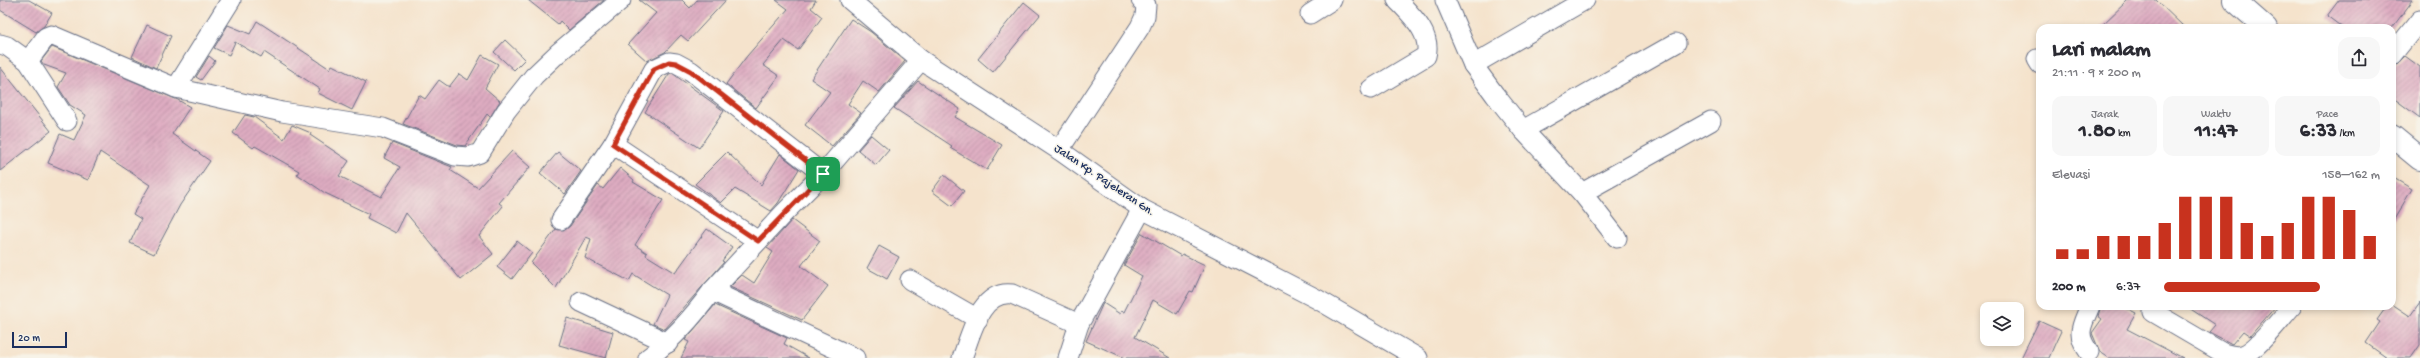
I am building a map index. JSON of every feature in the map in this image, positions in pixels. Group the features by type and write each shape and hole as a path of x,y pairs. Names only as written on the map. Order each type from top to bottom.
{"main road":[{"path":"2234,0 2261,24"},
{"path":"2396,139 2420,159"}],"street":[{"path":"176,88 231,0"},
{"path":"28,61 46,37 51,35 176,88 282,112 383,128 455,156 468,158 480,153 506,111 534,76 558,53 621,0"},
{"name":"Jalan Kp. Pajeleran Gn.","path":"850,0 921,60 1059,150 1142,209 1318,299 1396,353 1418,358"},
{"path":"1059,150 1140,27 1145,16 1146,5 1141,0"},
{"path":"1310,14 1332,0"},
{"path":"1371,89 1426,56 1428,46 1425,35 1397,0"},
{"path":"1445,0 1473,65 1523,130 1582,193 1617,238"},
{"path":"1473,65 1585,0"},
{"path":"2396,50 2420,20"},
{"path":"1523,130 1676,43"},
{"path":"0,44 8,46 28,61 67,121"},
{"path":"648,358 668,343 694,316 712,291 823,174 921,60"},
{"path":"562,220 613,144 654,69 662,64 676,63 691,71 823,174"},
{"path":"1582,193 1711,121"},
{"path":"613,144 758,241"},
{"path":"1068,358 1079,324 1142,209"},
{"path":"910,280 978,319"},
{"path":"712,291 855,358"},
{"path":"962,358 978,319 986,305 995,295 1004,293 1012,294 1079,324"},
{"path":"581,302 668,343"},
{"path":"2088,310 2080,330 2080,340 2089,352"},
{"path":"2153,312 2224,353 2234,356 2244,355 2253,348 2288,310"}],"building":[{"path":"0,0 29,0 52,13 44,26 36,32 0,10"},
{"path":"528,0 604,0 569,30 560,21 558,24"},
{"path":"639,0 682,0 690,8 697,0 726,0 688,41 681,35 665,52 647,61 628,44 656,13"},
{"path":"776,0 816,0 811,8 822,17 798,50 784,40 763,65 779,76 756,108 726,84 747,56 788,9"},
{"path":"2128,0 2156,0 2181,24 2103,24"},
{"path":"2339,0 2413,0 2395,24 2338,24 2327,16"},
{"path":"1024,2 1040,15 993,72 978,59"},
{"path":"851,19 871,32 905,61 879,92 863,81 848,104 861,113 832,146 805,125 830,92 811,79"},
{"path":"257,21 330,69 332,65 366,82 352,110 318,93 320,89 264,52 261,57 235,42 229,55 214,48 228,25 250,34"},
{"path":"147,25 171,36 156,68 132,57"},
{"path":"505,40 525,59 514,70 494,52"},
{"path":"52,47 178,100 190,107 172,134 210,161 180,205 154,254 130,243 141,219 133,214 150,185 100,152 88,180 48,163 60,134 74,140 86,115 70,105 58,87 66,73 44,65 41,61"},
{"path":"482,55 498,64 485,88 500,101 490,117 487,114 465,146 457,145 403,124 419,95 425,99 439,80 449,87 459,74 468,80"},
{"path":"209,56 215,61 201,80 196,77"},
{"path":"2405,56 2420,67 2420,118 2396,100 2396,65"},
{"path":"0,67 51,131 0,171"},
{"path":"672,73 724,111 699,148 645,112 669,74"},
{"path":"918,81 960,109 955,117 1002,145 987,170 950,148 952,146 894,108"},
{"path":"245,115 254,117 284,139 292,125 311,133 310,135 349,161 339,176 381,197 400,167 384,158 392,143 452,167 450,170 478,188 512,151 530,167 499,203 503,206 479,236 493,254 461,280 406,213 396,233 367,218 369,214 325,193 297,174 299,171 255,146 253,148 233,133"},
{"path":"871,135 889,150 876,165 858,150"},
{"path":"558,152 581,171 565,194 540,173"},
{"path":"727,152 761,185 780,154 799,169 778,203 771,211 735,189 721,203 695,184"},
{"path":"620,168 634,180 633,182 663,200 635,245 647,253 646,255 675,273 707,229 732,247 722,261 724,262 665,329 653,324 667,295 633,274 629,281 585,258 591,239 586,237 556,288 531,263 556,229 565,230 570,226 598,185 603,189"},
{"path":"944,175 964,191 952,206 932,191"},
{"path":"2396,179 2412,189 2396,216"},
{"path":"792,220 820,241 801,266 828,286 802,320 730,287 742,275 754,283 773,252 767,248"},
{"path":"1142,233 1181,256 1182,254 1205,265 1193,292 1190,291 1177,314 1153,300 1135,337 1170,358 1125,358 1086,341 1103,303 1120,314 1121,311 1124,312 1142,276 1124,265"},
{"path":"517,241 532,253 512,279 497,267"},
{"path":"879,246 899,257 887,279 867,268"},
{"path":"2420,302 2420,345 2411,358 2387,358 2366,343 2380,322 2377,320 2384,310 2396,310 2396,307 2410,316"},
{"path":"715,305 787,338 784,344 809,358 681,358 689,342 685,340"},
{"path":"2100,310 2130,310 2136,313 2127,329 2183,358 2109,358 2100,352 2092,333 2102,319 2098,316"},
{"path":"2192,310 2273,310 2250,336 2243,331 2232,344 2209,332 2215,325"},
{"path":"567,318 613,332 606,358 559,345"},
{"path":"2039,321 2061,331 2049,358 2021,358"}],"route":[{"path":"669,62 676,63 691,71 823,174 758,241 613,144 654,69 669,62"}]}
